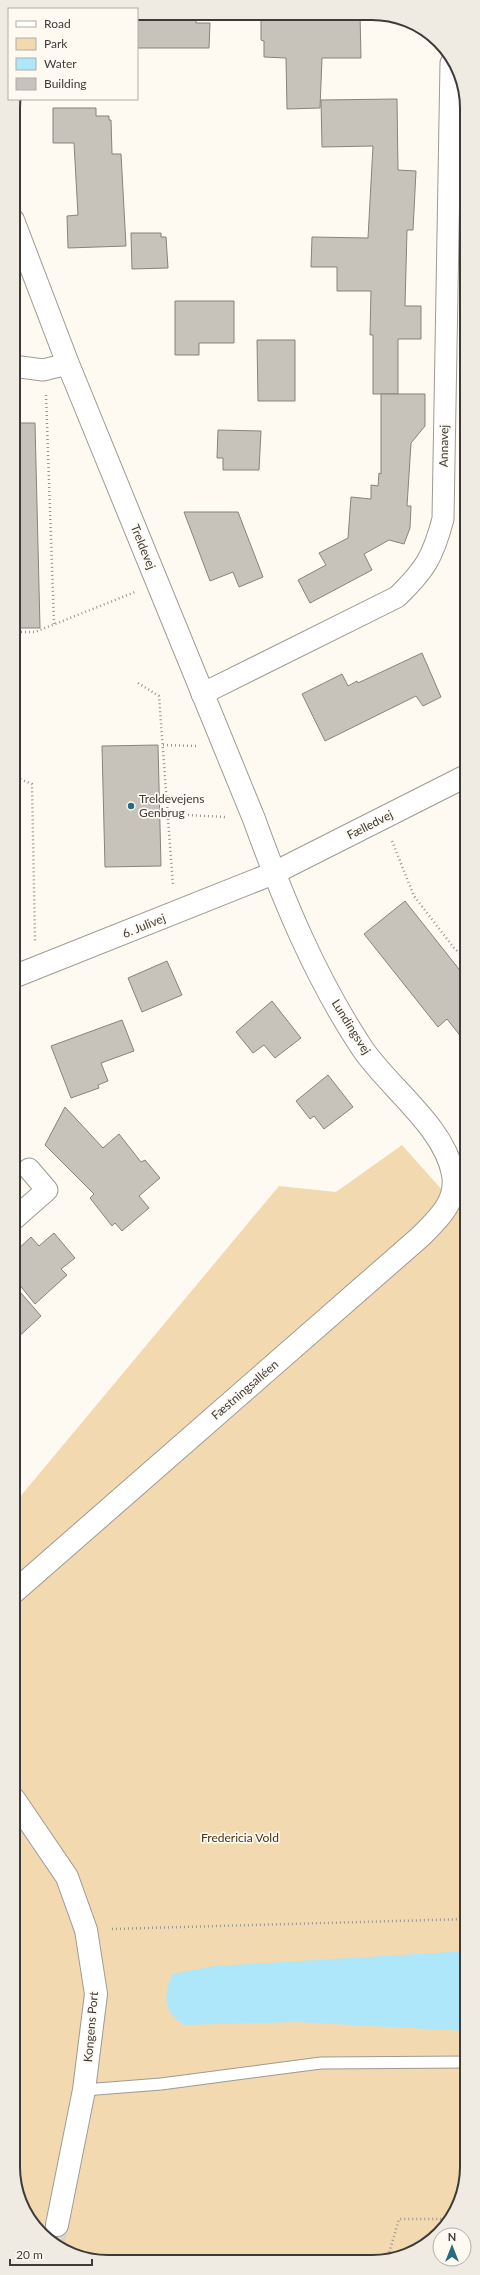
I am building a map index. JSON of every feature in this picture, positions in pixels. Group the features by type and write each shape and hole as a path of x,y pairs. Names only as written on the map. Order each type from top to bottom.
{"street":[{"name":"Annavej","path":"202,694 396,597 419,576 435,549 443,519 452,72"},
{"name":"Treldevej","path":"20,238 68,364 254,819 274,873"},
{"path":"20,367 43,370 68,364"},
{"name":"Fælledvej","path":"274,873 460,779"},
{"name":"6. Julivej","path":"20,975 45,966 274,873"},
{"name":"Lundingsvej","path":"274,873 314,967 363,1049 441,1141 460,1179"},
{"path":"20,1214 47,1190 29,1169"},
{"name":"Fæstningsalléen","path":"20,1587 420,1238 444,1213 452,1200 460,1179"},
{"name":"Kongens Port","path":"20,1808 67,1878 86,1930 96,1994 84,2090 57,2225"}],"lane":[{"path":"84,2090 161,2084 321,2063 460,2062"}],"path":[{"path":"43,370 46,389 54,624"},
{"path":"20,632 35,632 157,583"},
{"path":"138,683 159,696 173,889 183,910"},
{"path":"163,745 224,747"},
{"path":"20,779 32,784 33,939 45,966"},
{"path":"168,814 254,819"},
{"path":"382,819 414,896 454,948 460,954"},
{"path":"86,1930 460,1919"},
{"path":"389,2253 399,2219 443,2219"}],"green space":[{"name":"Fredericia Vold","path":"402,1145 460,1210 460,2173 457,2190 453,2201 442,2221 436,2227 432,2227 432,2231 421,2240 406,2248 389,2253 372,2255 102,2255 85,2252 74,2248 50,2233 38,2221 32,2211 23,2190 21,2178 20,1497 279,1186 336,1192"}],"water":[{"path":"460,1951 460,2031 297,2022 184,2025 177,2020 168,2009 166,1996 172,1974 215,1966"}],"building":[{"path":"138,20 196,20 196,23 210,23 209,48 138,48"},
{"path":"261,20 360,20 361,58 322,58 320,108 287,109 286,58 264,57 264,41 261,40"},
{"path":"397,99 398,170 416,171 413,230 407,230 405,306 421,306 421,339 398,339 398,394 373,394 373,335 370,335 371,291 337,291 337,267 311,267 312,237 368,238 373,146 322,147 321,100"},
{"path":"53,108 96,108 96,116 109,116 109,120 111,120 112,154 121,154 126,246 68,248 67,216 78,215 74,143 53,143"},
{"path":"131,233 161,233 161,237 166,237 168,268 132,269"},
{"path":"175,301 234,301 234,343 199,343 199,355 175,355"},
{"path":"257,340 295,340 295,401 258,401"},
{"path":"381,394 425,394 425,426 411,443 407,506 411,506 410,528 404,544 389,540 364,554 372,570 310,603 298,580 326,565 319,553 348,538 351,497 371,499 371,485 378,486 379,473 381,474"},
{"path":"20,423 35,423 40,628 20,628"},
{"path":"218,430 261,431 259,470 223,470 223,458 217,458"},
{"path":"184,512 238,512 263,577 239,587 233,572 210,581"},
{"path":"422,653 441,697 423,706 416,696 325,741 302,694 342,674 348,686 357,681 358,683"},
{"path":"158,745 161,866 105,867 102,746"},
{"path":"405,901 460,970 460,1035 447,1019 438,1027 364,934"},
{"path":"167,961 182,995 142,1012 128,978"},
{"path":"272,1001 301,1038 275,1058 264,1045 253,1053 236,1032"},
{"path":"122,1020 134,1051 101,1063 108,1081 98,1085 99,1088 71,1098 51,1046"},
{"path":"328,1075 353,1107 324,1129 314,1116 310,1119 296,1101"},
{"path":"65,1107 103,1148 119,1134 141,1162 145,1160 160,1178 139,1196 149,1208 122,1231 115,1223 112,1226 90,1198 94,1194 45,1145"},
{"path":"54,1233 75,1258 61,1269 67,1275 35,1304 20,1285 20,1247 31,1237 39,1246"},
{"path":"20,1292 41,1316 20,1335"}],"tunnel":[{"path":"55,2237 57,2225"}],"place":[{"name":"Treldevejens Genbrug","path":"131,806"}]}
